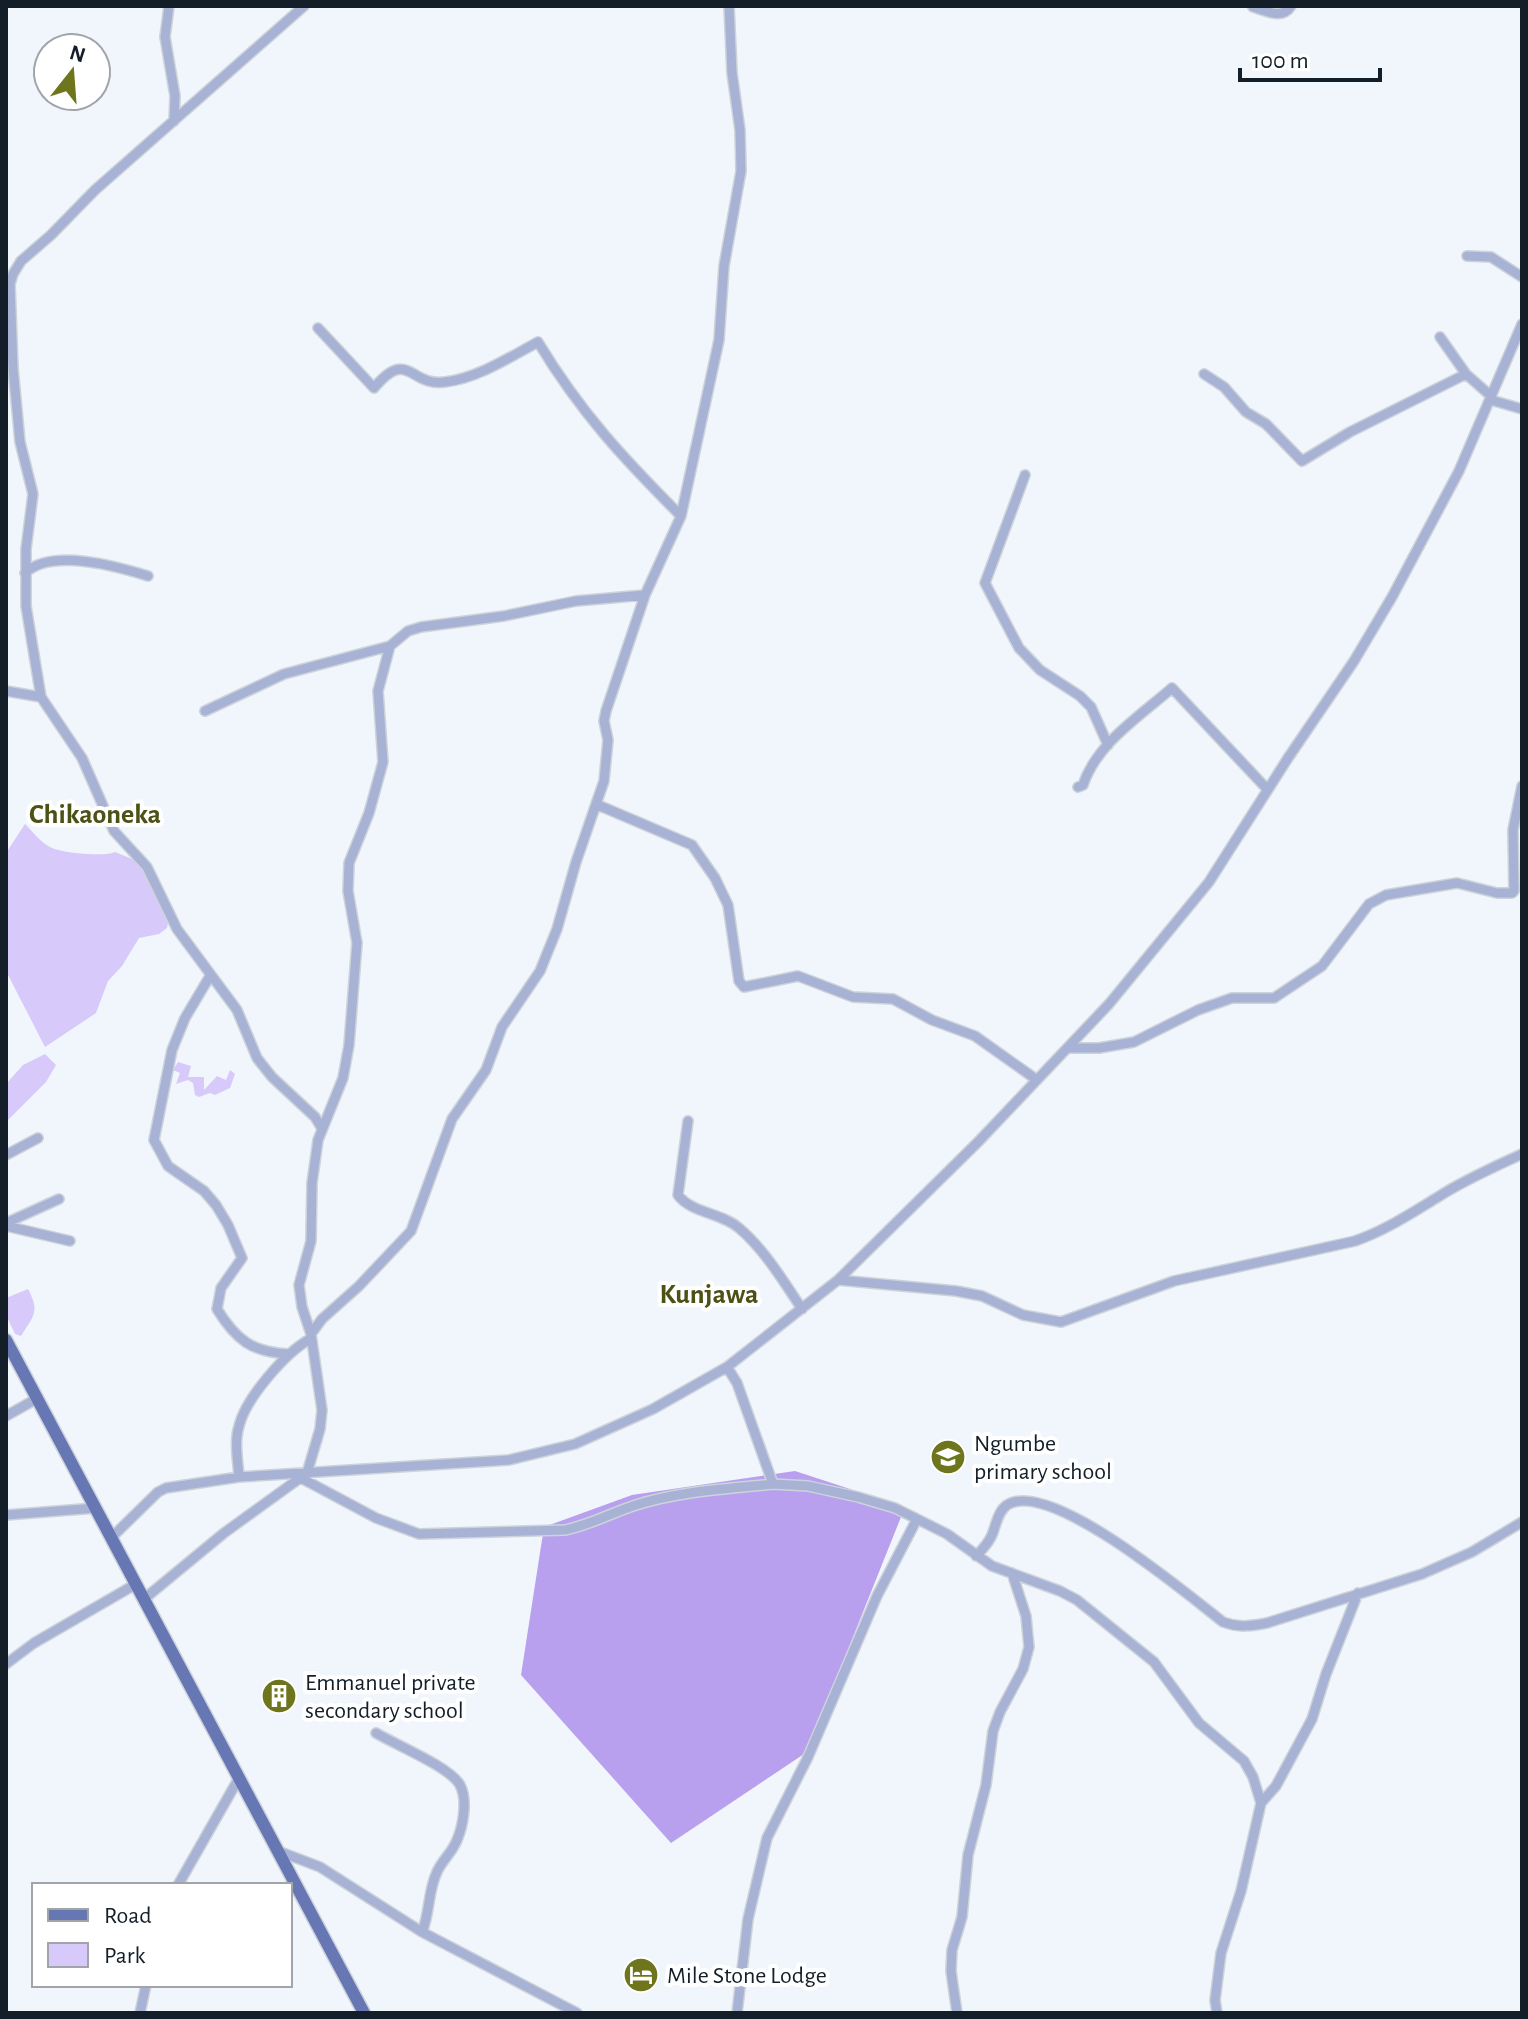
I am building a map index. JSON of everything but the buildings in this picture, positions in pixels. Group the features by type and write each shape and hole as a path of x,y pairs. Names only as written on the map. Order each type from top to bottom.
{"main road":[{"path":"6,1340 364,2013"}],"street":[{"path":"169,6 166,46 175,96 174,121"},
{"path":"304,6 95,190 21,261 11,279 13,368 20,442 33,494 25,573 29,629 41,697 82,758 114,831 147,867 177,929 237,1010 257,1058 272,1077 315,1117 321,1127"},
{"path":"239,1477 237,1439 240,1422 258,1391 288,1354 311,1336 322,1319 359,1286 411,1231 452,1119 486,1070 502,1027 540,971 557,929 604,781 608,740 604,721 606,711 645,595 681,516 717,354 726,251 740,188 740,130 732,73 729,6"},
{"path":"1253,7 1281,15 1291,6"},
{"path":"1467,256 1491,257 1522,277"},
{"path":"111,1538 163,1489 239,1477 471,1463 543,1453 602,1434 727,1367 838,1280 1068,1048 1109,1004 1209,882 1267,789 1354,661 1392,597 1459,471 1522,324"},
{"path":"318,328 374,388 385,374 396,369 408,370 433,383 450,382 504,362 538,342 587,416 681,516"},
{"path":"1440,337 1466,374 1492,399 1522,409"},
{"path":"1204,374 1224,387 1246,412 1266,424 1299,460 1304,461 1350,432 1466,374"},
{"path":"1025,475 985,583 1019,648 1040,670 1080,696 1091,707 1108,745"},
{"path":"25,573 39,563 57,561 110,566 148,576"},
{"path":"205,711 284,674 390,646 408,631 421,627 504,616 576,601 645,595"},
{"path":"144,1599 224,1533 304,1475 320,1429 322,1410 311,1336 299,1285 311,1241 312,1183 321,1127 343,1078 349,1045 357,943 347,882 349,863 369,813 383,762 378,691 390,646"},
{"path":"1078,787 1083,785 1091,763 1108,745 1172,688 1267,789"},
{"path":"6,691 41,697"},
{"path":"1068,1048 1099,1048 1134,1042 1198,1010 1232,998 1274,998 1299,979 1318,970 1369,904 1386,895 1457,883 1509,895 1518,889 1513,830 1522,786"},
{"path":"598,805 692,845 715,878 728,905 739,981 744,987 798,976 853,997 893,999 932,1020 975,1036 1037,1080"},
{"path":"210,976 185,1018 172,1050 154,1140 168,1166 204,1191 216,1205 242,1258 217,1297 221,1317 240,1338 257,1350 288,1354"},
{"path":"688,1121 678,1195 682,1201 720,1215 740,1228 772,1265 802,1309"},
{"path":"6,1155 38,1138"},
{"path":"838,1280 956,1291 982,1296 1023,1315 1061,1322 1174,1281 1355,1241 1380,1232 1440,1195 1522,1154"},
{"path":"6,1224 59,1199"},
{"path":"6,1224 70,1241"},
{"path":"727,1367 737,1383 773,1484"},
{"path":"6,1416 38,1398"},
{"path":"304,1475 376,1518 419,1534 565,1530 588,1525 653,1500 773,1484 808,1486 895,1508 947,1534 976,1556 1060,1591 1099,1615 1154,1662 1199,1723 1244,1761 1261,1803"},
{"path":"976,1556 987,1545 1005,1506 1025,1501 1063,1511 1109,1537 1223,1622 1234,1626 1267,1623 1422,1574 1472,1552 1522,1522"},
{"path":"6,1515 96,1508"},
{"path":"737,2013 748,1919 767,1838 808,1757 877,1596 917,1519"},
{"path":"957,2013 951,1962 962,1917 968,1855 986,1785 995,1722 1023,1669 1029,1647 1026,1616 1012,1573"},
{"path":"6,1664 34,1643 136,1584"},
{"path":"1217,2013 1215,2000 1221,1953 1241,1891 1261,1803 1276,1786 1312,1719 1358,1593"},
{"path":"376,1733 438,1766 462,1787 463,1812 459,1834 450,1855 436,1872 422,1932"},
{"path":"179,1883 239,1778"},
{"path":"278,1851 320,1867 422,1932 577,2013"},
{"path":"140,2013 146,1987"}],"green space":[{"path":"25,824 55,849 72,853 115,852 142,863 158,902 169,918 167,928 159,934 139,938 122,966 108,981 96,1013 45,1047 6,971 6,853"},
{"path":"45,1054 56,1065 46,1082 6,1122 6,1084 23,1065"},
{"path":"178,1062 191,1066 188,1077 204,1077 204,1090 217,1076 226,1080 230,1070 235,1074 230,1088 215,1095 210,1093 199,1097 195,1095 193,1083 188,1080 176,1084 180,1073 173,1070"},
{"path":"28,1289 34,1303 34,1313 21,1336 15,1334 6,1315 6,1298"}],"shaded area":[{"path":"795,1471 905,1507 807,1752 671,1843 521,1675 544,1527 632,1495"}],"place":[{"name":"Ngumbe primary school","path":"948,1457"},
{"name":"Emmanuel private secondary school","path":"279,1696"},
{"name":"Mile Stone Lodge","path":"641,1975"}],"district":[{"name":"Chikaoneka","path":"95,813"},
{"name":"Kunjawa","path":"709,1293"}]}
